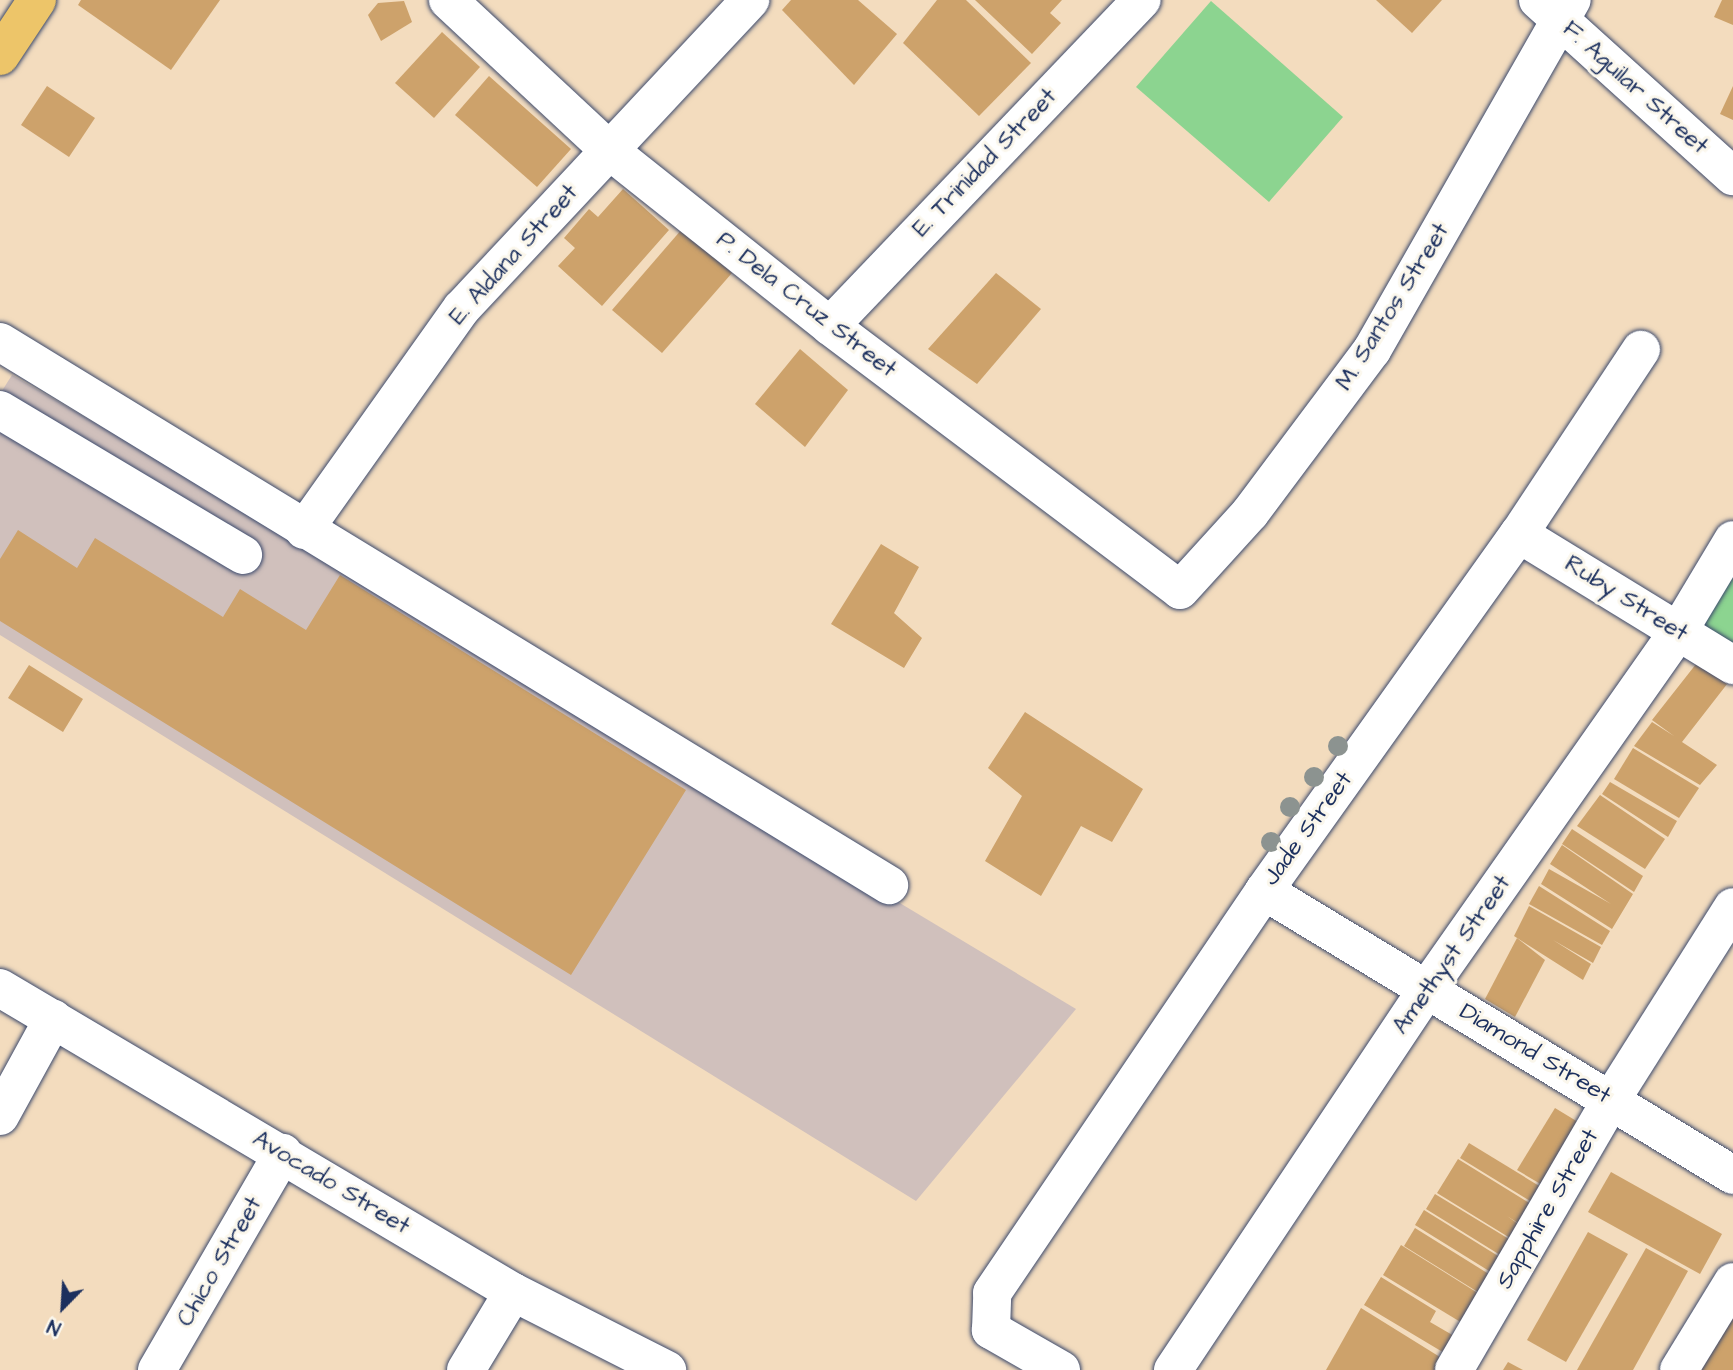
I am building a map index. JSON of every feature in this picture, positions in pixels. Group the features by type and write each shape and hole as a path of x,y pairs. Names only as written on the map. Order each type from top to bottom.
{"main road":[{"path":"0,56 25,5"}],"street":[{"name":"P. Dela Cruz Street","path":"448,0 610,151 830,326 1180,590"},
{"name":"E. Aldana Street","path":"304,530 462,308 750,0"},
{"name":"E. Trinidad Street","path":"830,326 1141,0"},
{"name":"F. Aguilar Street","path":"1557,8 1733,176"},
{"name":"M. Santos Street","path":"1180,590 1250,513 1372,350 1557,8"},
{"path":"0,342 117,410 304,530 889,885"},
{"name":"Jade Street","path":"1061,1370 991,1330 989,1316 992,1293 1264,891 1519,534 1641,350"},
{"path":"0,410 243,555"},
{"name":"Ruby Street","path":"1519,534 1733,665"},
{"name":"Amethyst Street","path":"1173,1370 1427,989 1678,632 1733,540"},
{"name":"Diamond Street","path":"1264,891 1733,1175"},
{"name":"Sapphire Street","path":"1454,1370 1611,1100 1733,907"},
{"name":"Avocado Street","path":"0,988 283,1153 513,1292 667,1370"},
{"path":"0,1116 53,1019"},
{"name":"Chico Street","path":"157,1370 283,1153"},
{"path":"1679,1370 1733,1282"},
{"path":"466,1370 513,1292"}],"shaded area":[{"path":"12,375 268,523 1076,1009 916,1201 0,635 0,394"}],"green space":[{"path":"1211,1 1343,117 1269,202 1136,87"},
{"path":"1733,557 1733,654 1689,628"}],"building":[{"path":"81,0 220,0 171,70 78,5"},
{"path":"791,0 858,0 897,34 854,85 782,10"},
{"path":"937,0 966,0 1031,63 979,116 903,43"},
{"path":"975,0 1062,0 1050,13 1061,23 1032,54"},
{"path":"1376,0 1442,0 1412,33"},
{"path":"1722,0 1733,0 1733,25 1714,17"},
{"path":"404,1 412,22 381,41 368,15 378,3"},
{"path":"442,32 480,67 434,118 395,83"},
{"path":"489,76 571,149 537,187 455,115"},
{"path":"47,86 95,118 69,157 21,125"},
{"path":"1733,86 1733,120 1720,114"},
{"path":"623,189 669,230 602,306 558,266 575,248 564,238 589,209 598,217"},
{"path":"682,229 732,273 662,353 612,310"},
{"path":"996,273 1041,309 977,384 928,349"},
{"path":"800,349 848,390 805,447 755,404"},
{"path":"18,530 77,568 95,538 223,617 240,589 306,630 340,575 686,790 571,975 0,621 0,559"},
{"path":"881,544 919,567 894,613 922,638 904,668 831,624"},
{"path":"1700,659 1731,679 1682,742 1717,765 1700,785 1634,746 1652,722 1674,736 1652,720"},
{"path":"29,665 83,699 63,732 8,698"},
{"path":"1025,712 1143,789 1112,842 1081,826 1041,896 985,861 1022,796 988,768"},
{"path":"1633,748 1699,788 1679,818 1614,779"},
{"path":"1610,782 1677,821 1668,837 1602,794"},
{"path":"1600,795 1665,839 1645,869 1577,826"},
{"path":"1572,829 1643,876 1634,892 1562,844"},
{"path":"1562,845 1633,894 1612,929 1541,884 1549,869 1611,904 1550,864"},
{"path":"1539,886 1610,931 1602,945 1529,904"},
{"path":"1529,906 1601,947 1593,963 1553,940 1591,964 1583,980 1514,936"},
{"path":"1517,938 1545,960 1515,1017 1485,999"},
{"path":"1555,1108 1583,1125 1554,1192 1517,1170"},
{"path":"1469,1143 1554,1195 1545,1210 1460,1158"},
{"path":"1458,1159 1544,1212 1532,1232 1507,1216 1531,1233 1523,1246 1437,1193"},
{"path":"1611,1172 1722,1234 1700,1274 1588,1212"},
{"path":"1435,1194 1522,1247 1513,1263 1426,1209"},
{"path":"1424,1210 1511,1264 1502,1279 1415,1225"},
{"path":"1415,1228 1500,1281 1489,1299 1404,1246"},
{"path":"1588,1232 1628,1254 1566,1362 1527,1340"},
{"path":"1401,1245 1489,1300 1472,1329 1383,1275"},
{"path":"1646,1248 1688,1271 1633,1370 1577,1370"},
{"path":"1381,1277 1436,1311 1430,1322 1461,1340 1451,1357 1364,1305"},
{"path":"1361,1308 1448,1362 1443,1370 1326,1370"},
{"path":"1733,1312 1733,1370 1699,1370"},
{"path":"1508,1362 1523,1370 1503,1370"}]}
